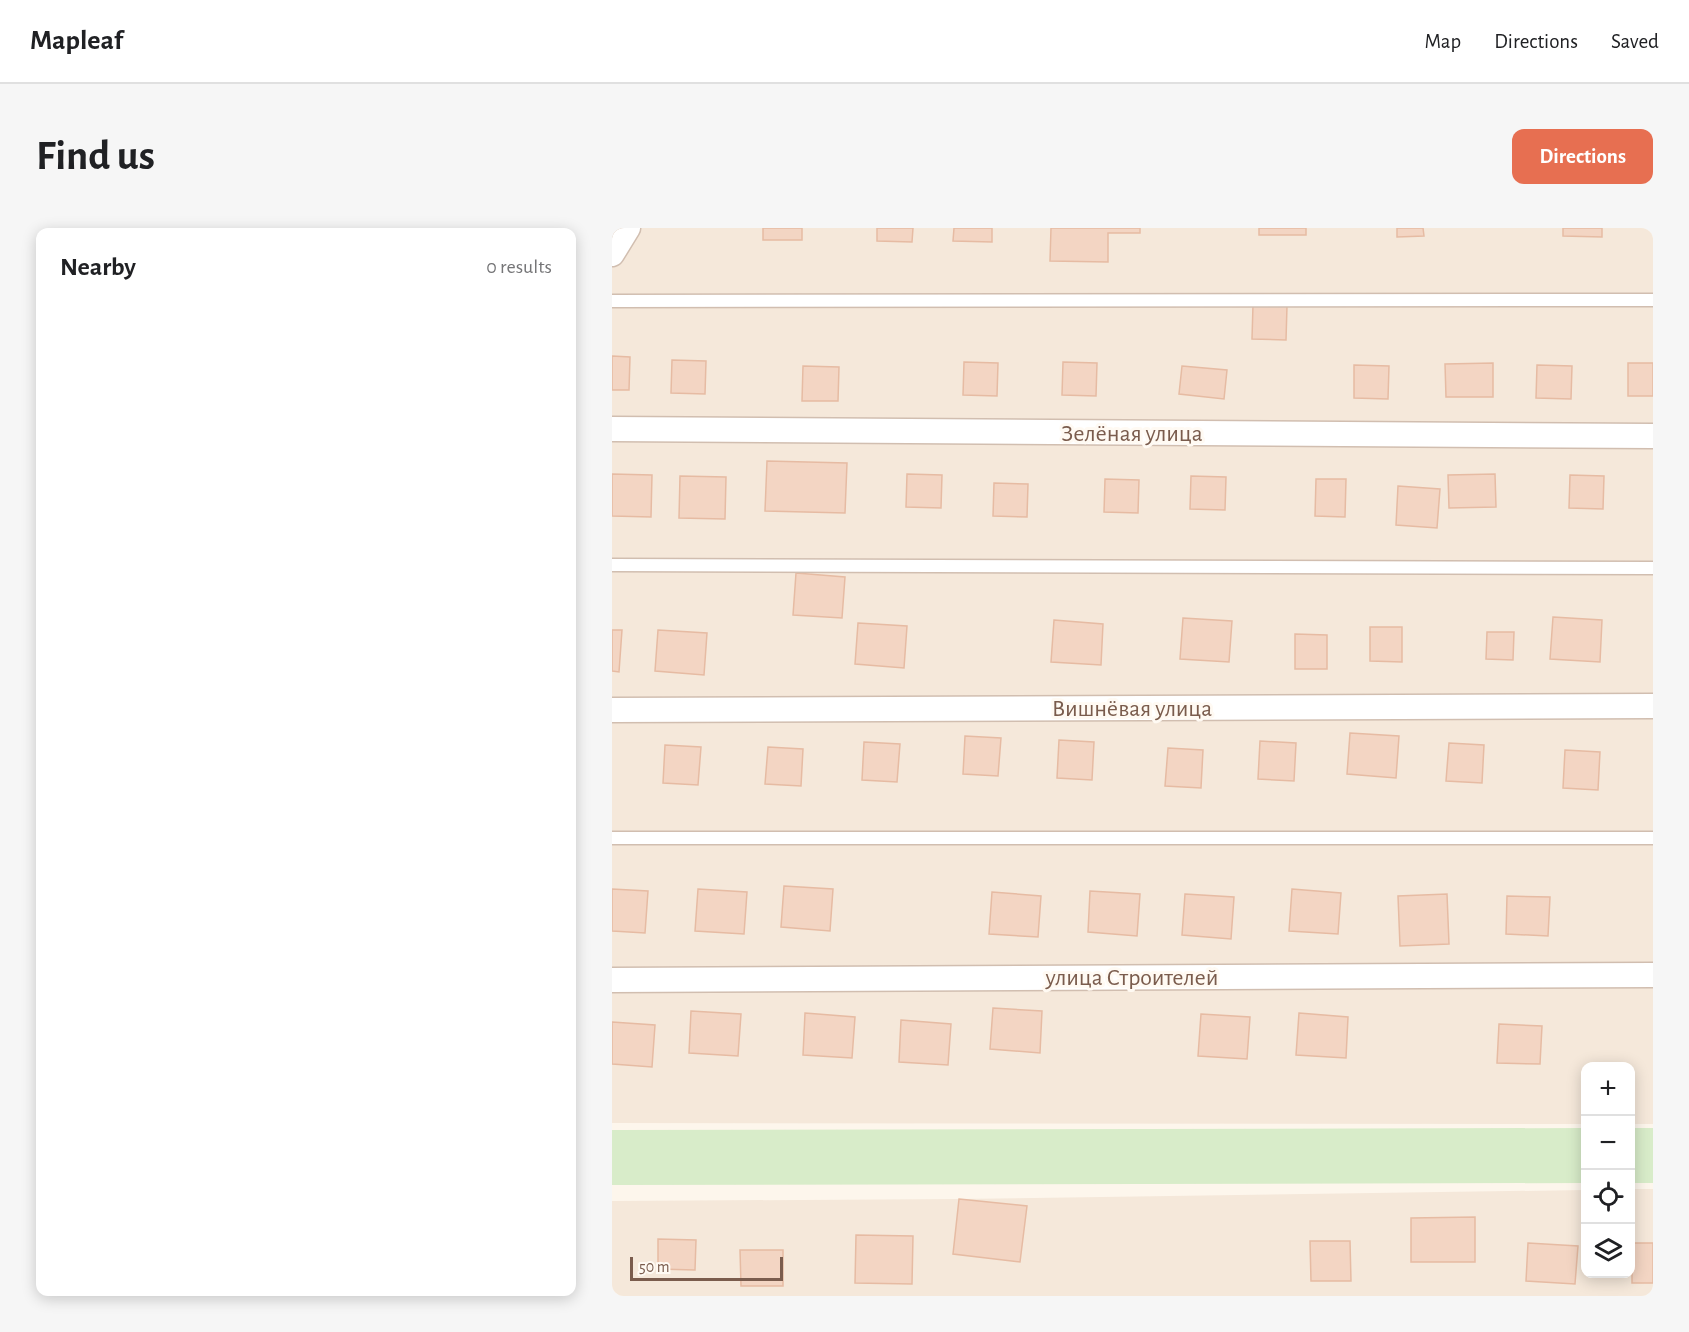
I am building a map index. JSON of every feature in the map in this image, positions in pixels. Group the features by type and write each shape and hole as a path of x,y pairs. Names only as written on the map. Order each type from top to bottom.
{"street":[{"name":"Зелёная улица","path":"612,429 1653,436"},
{"name":"Вишнёвая улица","path":"612,710 1653,706"},
{"name":"улица Строителей","path":"612,980 1653,975"}],"lane":[{"path":"612,301 1653,300"},
{"path":"612,566 1653,568"},
{"path":"612,838 1653,838"}],"shaded area":[{"path":"612,228 1653,228 1653,1124 1635,1124 1635,1062 1581,1062 1581,1124 612,1123"},
{"path":"1635,1189 1653,1189 1653,1296 612,1296 612,1201 959,1199 1581,1190 1581,1278 1635,1278"}],"green space":[{"path":"1581,1128 1581,1183 612,1185 612,1130"},
{"path":"1635,1128 1653,1128 1653,1183 1635,1183"}],"building":[{"path":"763,228 802,228 802,240 763,240"},
{"path":"877,228 913,228 912,242 877,241"},
{"path":"954,228 992,228 992,242 953,241"},
{"path":"1051,228 1140,228 1140,233 1108,233 1108,262 1050,261"},
{"path":"1259,228 1306,228 1306,235 1259,235"},
{"path":"1397,228 1423,228 1424,236 1397,237"},
{"path":"1563,228 1602,228 1602,237 1563,236"},
{"path":"1253,305 1287,306 1286,340 1252,339"},
{"path":"612,356 630,357 629,390 612,390"},
{"path":"672,360 706,361 705,394 671,393"},
{"path":"964,362 998,363 997,396 963,395"},
{"path":"1063,362 1097,363 1096,396 1062,395"},
{"path":"1493,363 1493,397 1446,397 1445,364"},
{"path":"1628,363 1653,363 1653,396 1628,396"},
{"path":"1354,365 1389,366 1388,399 1354,398"},
{"path":"1537,365 1572,366 1571,399 1536,398"},
{"path":"803,366 839,367 838,401 802,401"},
{"path":"1182,366 1227,370 1224,399 1179,394"},
{"path":"767,461 847,463 845,513 765,511"},
{"path":"612,474 652,475 651,517 612,516"},
{"path":"907,474 942,475 941,508 906,507"},
{"path":"1495,474 1496,507 1449,508 1448,475"},
{"path":"1570,475 1604,476 1603,509 1569,508"},
{"path":"680,476 726,477 725,519 679,518"},
{"path":"1191,476 1226,477 1225,510 1190,509"},
{"path":"1105,479 1139,480 1138,513 1104,512"},
{"path":"1316,479 1346,479 1345,517 1315,516"},
{"path":"994,483 1028,484 1027,517 993,516"},
{"path":"1398,486 1440,489 1437,528 1396,525"},
{"path":"796,573 845,577 842,618 793,615"},
{"path":"1553,617 1602,620 1600,662 1550,659"},
{"path":"1183,618 1232,621 1229,662 1180,659"},
{"path":"1054,620 1103,624 1101,665 1051,662"},
{"path":"858,623 907,626 904,668 855,664"},
{"path":"1370,627 1402,627 1402,662 1370,661"},
{"path":"612,630 622,630 619,672 612,671"},
{"path":"658,630 707,633 704,675 655,671"},
{"path":"1487,632 1514,632 1513,660 1486,659"},
{"path":"1295,634 1327,635 1327,669 1295,669"},
{"path":"1350,733 1399,736 1396,778 1347,774"},
{"path":"965,736 1001,738 998,776 963,774"},
{"path":"1059,740 1094,742 1092,780 1057,778"},
{"path":"1260,741 1296,743 1294,781 1258,779"},
{"path":"864,742 900,744 897,782 862,780"},
{"path":"1449,743 1484,745 1482,783 1446,781"},
{"path":"665,745 701,747 698,785 663,783"},
{"path":"768,747 803,749 801,786 765,784"},
{"path":"1168,748 1203,750 1201,788 1165,786"},
{"path":"1565,750 1600,752 1598,790 1563,788"},
{"path":"784,886 833,889 830,931 781,927"},
{"path":"612,889 648,891 645,933 612,931"},
{"path":"698,889 747,892 744,934 695,931"},
{"path":"1292,889 1341,893 1338,934 1289,931"},
{"path":"1090,891 1140,894 1137,936 1088,932"},
{"path":"992,892 1041,896 1038,937 989,934"},
{"path":"1185,894 1234,897 1231,939 1182,935"},
{"path":"1447,894 1449,944 1400,946 1398,896"},
{"path":"1507,896 1550,897 1548,936 1506,934"},
{"path":"993,1008 1042,1011 1040,1053 990,1049"},
{"path":"691,1011 741,1014 738,1056 689,1053"},
{"path":"805,1013 855,1017 852,1058 803,1055"},
{"path":"1299,1013 1348,1017 1346,1058 1296,1055"},
{"path":"1201,1014 1250,1017 1247,1059 1198,1056"},
{"path":"901,1020 951,1024 948,1065 899,1062"},
{"path":"612,1022 655,1025 652,1067 612,1064"},
{"path":"1499,1024 1542,1026 1540,1064 1497,1063"},
{"path":"959,1199 1027,1206 1020,1262 953,1254"},
{"path":"1475,1217 1475,1262 1411,1262 1411,1218"},
{"path":"856,1235 913,1236 912,1284 855,1283"},
{"path":"658,1239 696,1240 695,1270 658,1269"},
{"path":"1310,1241 1350,1241 1351,1281 1311,1281"},
{"path":"1528,1243 1578,1246 1575,1284 1526,1281"},
{"path":"1635,1243 1653,1243 1653,1283 1632,1283 1632,1278 1635,1278"},
{"path":"740,1250 783,1250 783,1286 741,1286"}]}
